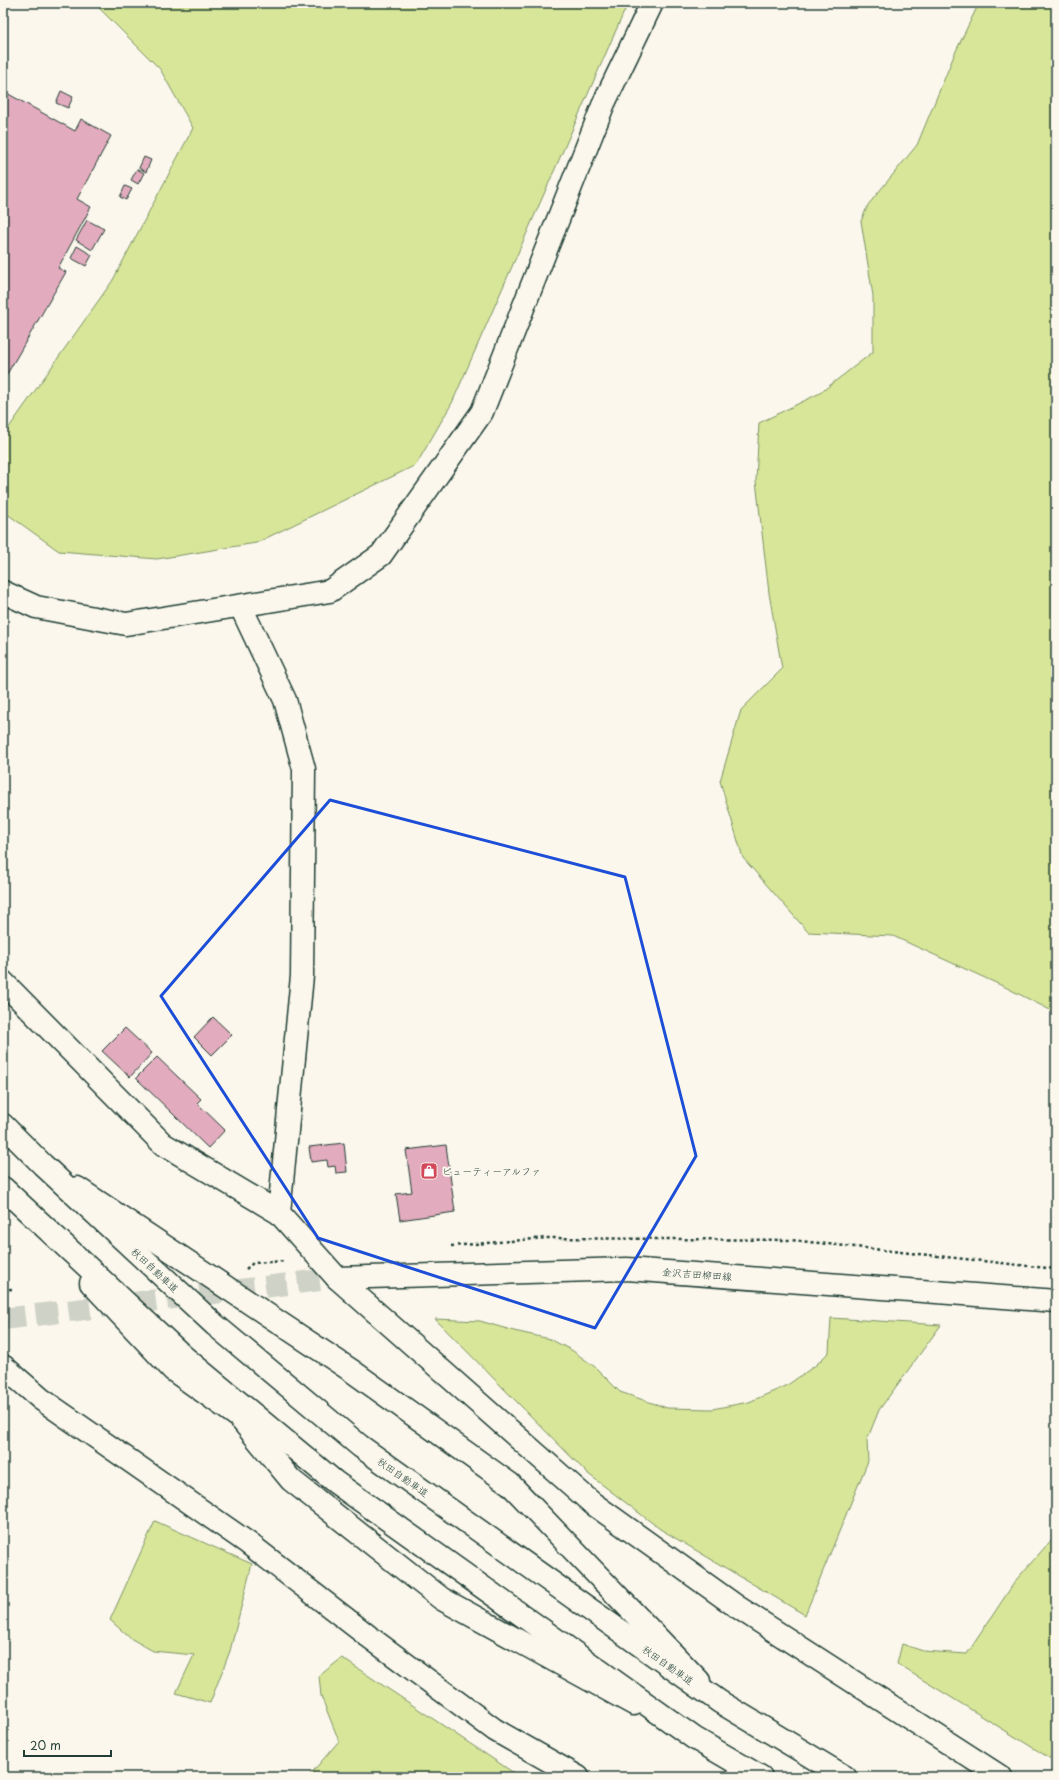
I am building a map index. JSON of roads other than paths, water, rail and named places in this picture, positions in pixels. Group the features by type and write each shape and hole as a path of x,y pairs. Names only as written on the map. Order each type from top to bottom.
{"main road":[{"path":"3,592 36,607 126,624 241,607 330,591 381,555 482,412 604,103 652,3"},
{"path":"241,607 285,700 304,769 302,976 279,1213"},
{"path":"3,982 163,1144 279,1213 337,1278 592,1504 736,1606 1001,1777"},
{"name":"秋田自動車道","path":"3,1125 43,1165 215,1325 360,1446 720,1702 845,1777"},
{"path":"43,1165 352,1371 510,1484 720,1702"},
{"path":"7,1192 184,1357 335,1482 694,1738"},
{"path":"7,1192 173,1370 239,1416 291,1480 442,1599 694,1738 761,1777"},
{"name":"金沢吉田柳田線","path":"337,1278 627,1269 1056,1300"},
{"path":"3,1366 41,1399 248,1543 368,1636 495,1730 578,1777"}],"tunnel":[{"path":"3,1319 337,1278"}],"place":[{"name":"ビューティーアルファ","path":"429,1171"}]}
